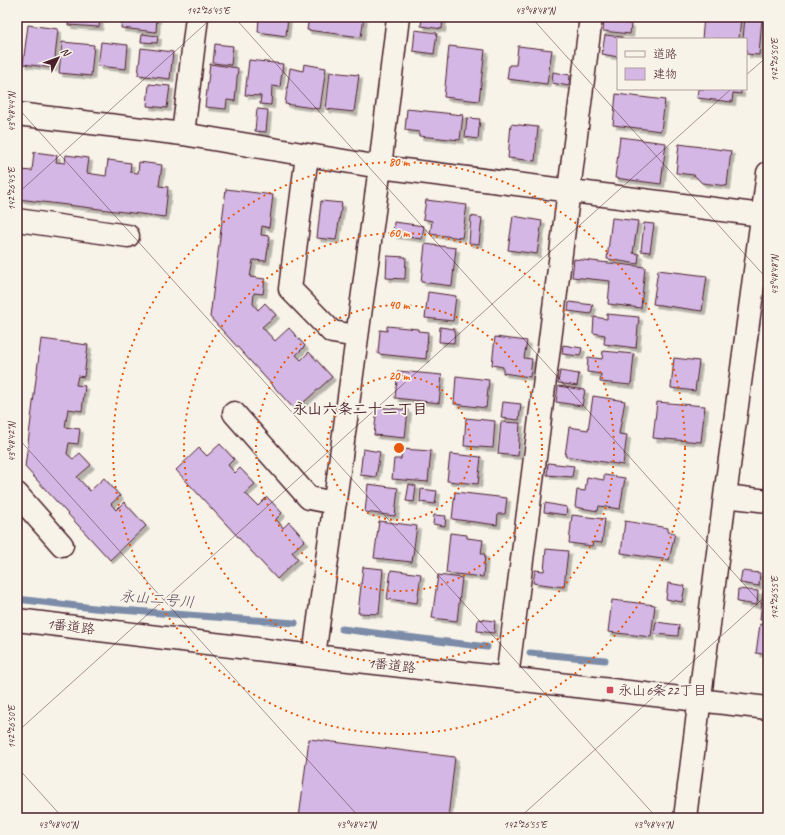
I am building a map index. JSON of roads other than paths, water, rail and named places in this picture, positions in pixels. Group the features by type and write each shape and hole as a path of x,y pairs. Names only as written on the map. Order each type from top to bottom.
{"street":[{"path":"183,134 197,17"},
{"path":"314,656 380,167 398,17"},
{"path":"507,678 591,17"},
{"path":"17,114 183,134 380,167 762,215"},
{"path":"307,155 290,289 332,332 357,336"},
{"path":"685,818 701,700 725,496 768,173"},
{"path":"17,220 128,236"},
{"path":"234,413 309,498 335,503"},
{"path":"17,494 62,545"},
{"path":"725,496 768,501"},
{"name":"1番道路","path":"17,620 768,708"}],"waterway":[{"name":"永山二号川","path":"17,599 94,608 295,623"},
{"name":"永山二号川","path":"342,629 487,647"},
{"name":"永山二号川","path":"530,653 605,660"}],"place":[{"name":"永山6条22丁目","path":"610,690"}],"district":[{"name":"永山六条二十二丁目","path":"360,409"}]}
